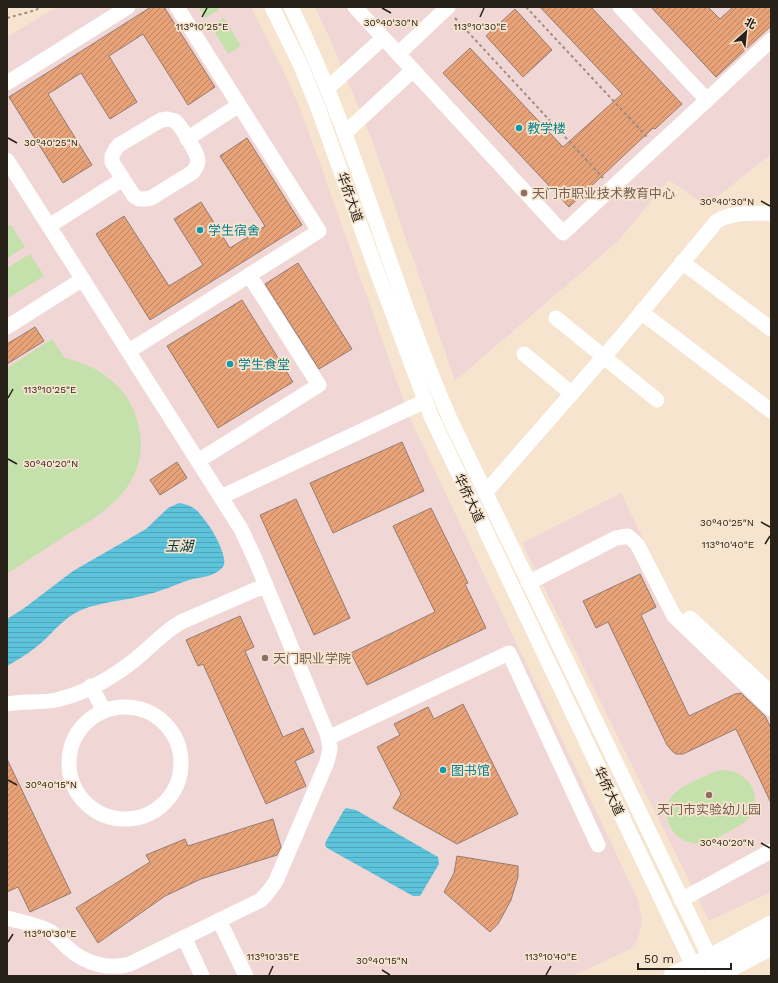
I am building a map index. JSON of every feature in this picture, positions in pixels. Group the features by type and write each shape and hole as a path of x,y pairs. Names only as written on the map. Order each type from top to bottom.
{"main road":[{"path":"716,971 771,926"},
{"path":"673,976 695,971 716,971 771,946"}],"street":[{"path":"7,83 128,7"},
{"path":"129,351 319,231 177,7"},
{"name":"华侨大道","path":"272,7 318,108 425,401 464,487 695,971"},
{"name":"华侨大道","path":"291,7 328,88 438,391 528,583 716,971"},
{"path":"355,7 563,233 771,40"},
{"path":"620,7 706,100"},
{"path":"398,54 447,8"},
{"path":"328,88 383,38"},
{"path":"345,133 413,70"},
{"path":"187,139 239,105"},
{"path":"168,119 174,121 187,139 197,155 197,167 193,172 150,198 139,199 134,196 112,162 112,156 119,145 161,120 168,119"},
{"path":"7,160 241,529 266,585 328,738 330,749 327,762 276,881 260,900 130,964 119,967 106,966 90,962 79,956 52,933 43,928 7,918"},
{"path":"49,226 123,179"},
{"path":"485,493 641,312 716,222 723,217 732,215 771,213"},
{"path":"682,262 771,329"},
{"path":"198,461 319,385 249,275"},
{"path":"7,327 83,279"},
{"path":"641,312 771,411"},
{"path":"556,318 657,400"},
{"path":"524,354 571,393"},
{"path":"221,497 425,401"},
{"path":"528,583 616,538 628,536 637,544 674,616 771,709"},
{"path":"7,704 54,700 91,686 110,677 131,663 169,629 181,622 266,585"},
{"path":"690,618 771,693"},
{"path":"328,738 509,653 598,845"},
{"path":"91,686 104,711"},
{"path":"122,707 140,709 157,717 170,730 179,746 181,764 178,782 172,793 169,798 156,810 138,818 120,819 102,814 86,804 75,789 69,771 70,753 76,735 88,721 104,711 122,707"},
{"path":"681,900 771,851"},
{"path":"219,920 246,976"},
{"path":"184,937 202,976"}],"path":[{"path":"7,18 36,10 40,7"},
{"path":"526,7 656,147"},
{"path":"447,8 612,188"}],"shaded area":[{"name":"天门职业学院","path":"57,7 251,7 282,68 299,106 409,416 638,900 642,920 637,941 630,949 573,976 7,976 7,37"},
{"name":"天门市职业技术教育中心","path":"315,7 771,7 771,154 706,206 669,180 618,241 455,381 371,137"},
{"name":"天门市实验幼儿园","path":"621,493 677,609 771,697 771,892 709,921 522,543"}],"green space":[{"path":"198,7 217,7 219,10 205,18"},
{"path":"224,18 241,46 228,54 211,26"},
{"path":"11,225 25,247 7,258 7,227"},
{"path":"30,254 44,276 7,299 7,268"},
{"path":"52,339 65,358 96,370 114,382 121,390 128,399 138,423 141,437 141,451 134,476 127,488 102,513 7,574 7,368"},
{"path":"724,770 739,774 748,781 751,786 755,799 750,817 741,825 704,843 692,843 682,839 673,831 668,821 666,812 670,799 675,793 687,785 712,772"}],"water":[{"name":"玉湖","path":"179,503 195,509 210,527 220,545 224,558 223,567 220,570 212,575 189,580 154,593 89,607 74,613 62,622 35,648 7,666 7,619 23,609 73,571 146,529 168,508"},
{"path":"346,808 356,810 438,857 439,864 420,896 413,896 327,848 325,845 326,841"}],"building":[{"path":"151,7 164,7 215,87 188,105 143,34 109,56 137,102 110,119 81,73 48,94 92,165 63,183 9,97"},
{"path":"540,7 591,7 682,104 655,129 653,128 569,207 443,73 470,48 563,147 622,94"},
{"path":"651,7 708,7 720,19 733,7 771,7 771,26 716,77"},
{"path":"515,9 552,50 523,77 486,36"},
{"name":"学生宿舍","path":"247,138 302,225 150,320 96,234 124,216 169,286 203,265 174,219 201,202 230,248 265,226 220,156"},
{"path":"298,263 352,349 319,369 265,284"},
{"name":"学生食堂","path":"242,300 293,382 218,428 167,346"},
{"path":"35,327 44,341 7,364 7,344"},
{"path":"402,442 424,491 333,533 310,483"},
{"path":"177,462 187,478 160,495 150,480"},
{"path":"296,499 350,618 314,635 260,515"},
{"path":"431,508 468,583 465,584 486,628 367,685 351,653 435,612 393,526"},
{"path":"640,574 656,607 641,615 689,716 735,694 741,693 765,716 771,728 771,803 736,729 683,754 676,754 672,751 667,745 608,622 596,628 583,601"},
{"path":"240,616 254,647 245,651 283,737 303,728 314,752 295,761 306,786 266,804 203,664 198,666 186,640"},
{"name":"图书馆","path":"463,704 518,814 457,844 393,808 401,794 377,747 400,735 394,724 428,707 434,719"},
{"path":"7,759 71,893 30,912 18,887 7,892"},
{"path":"273,819 281,847 277,855 201,879 165,896 98,943 76,908 150,862 146,855 185,839 188,846"},
{"path":"457,856 518,866 518,877 511,900 498,924 490,932 444,892 454,873"}],"place":[{"name":"教学楼","path":"519,128"},
{"name":"天门市职业技术教育中心","path":"524,193"},
{"name":"学生宿舍","path":"200,230"},
{"name":"学生食堂","path":"230,364"},
{"name":"天门职业学院","path":"265,658"},
{"name":"图书馆","path":"443,770"},
{"name":"天门市实验幼儿园","path":"709,795"}]}
